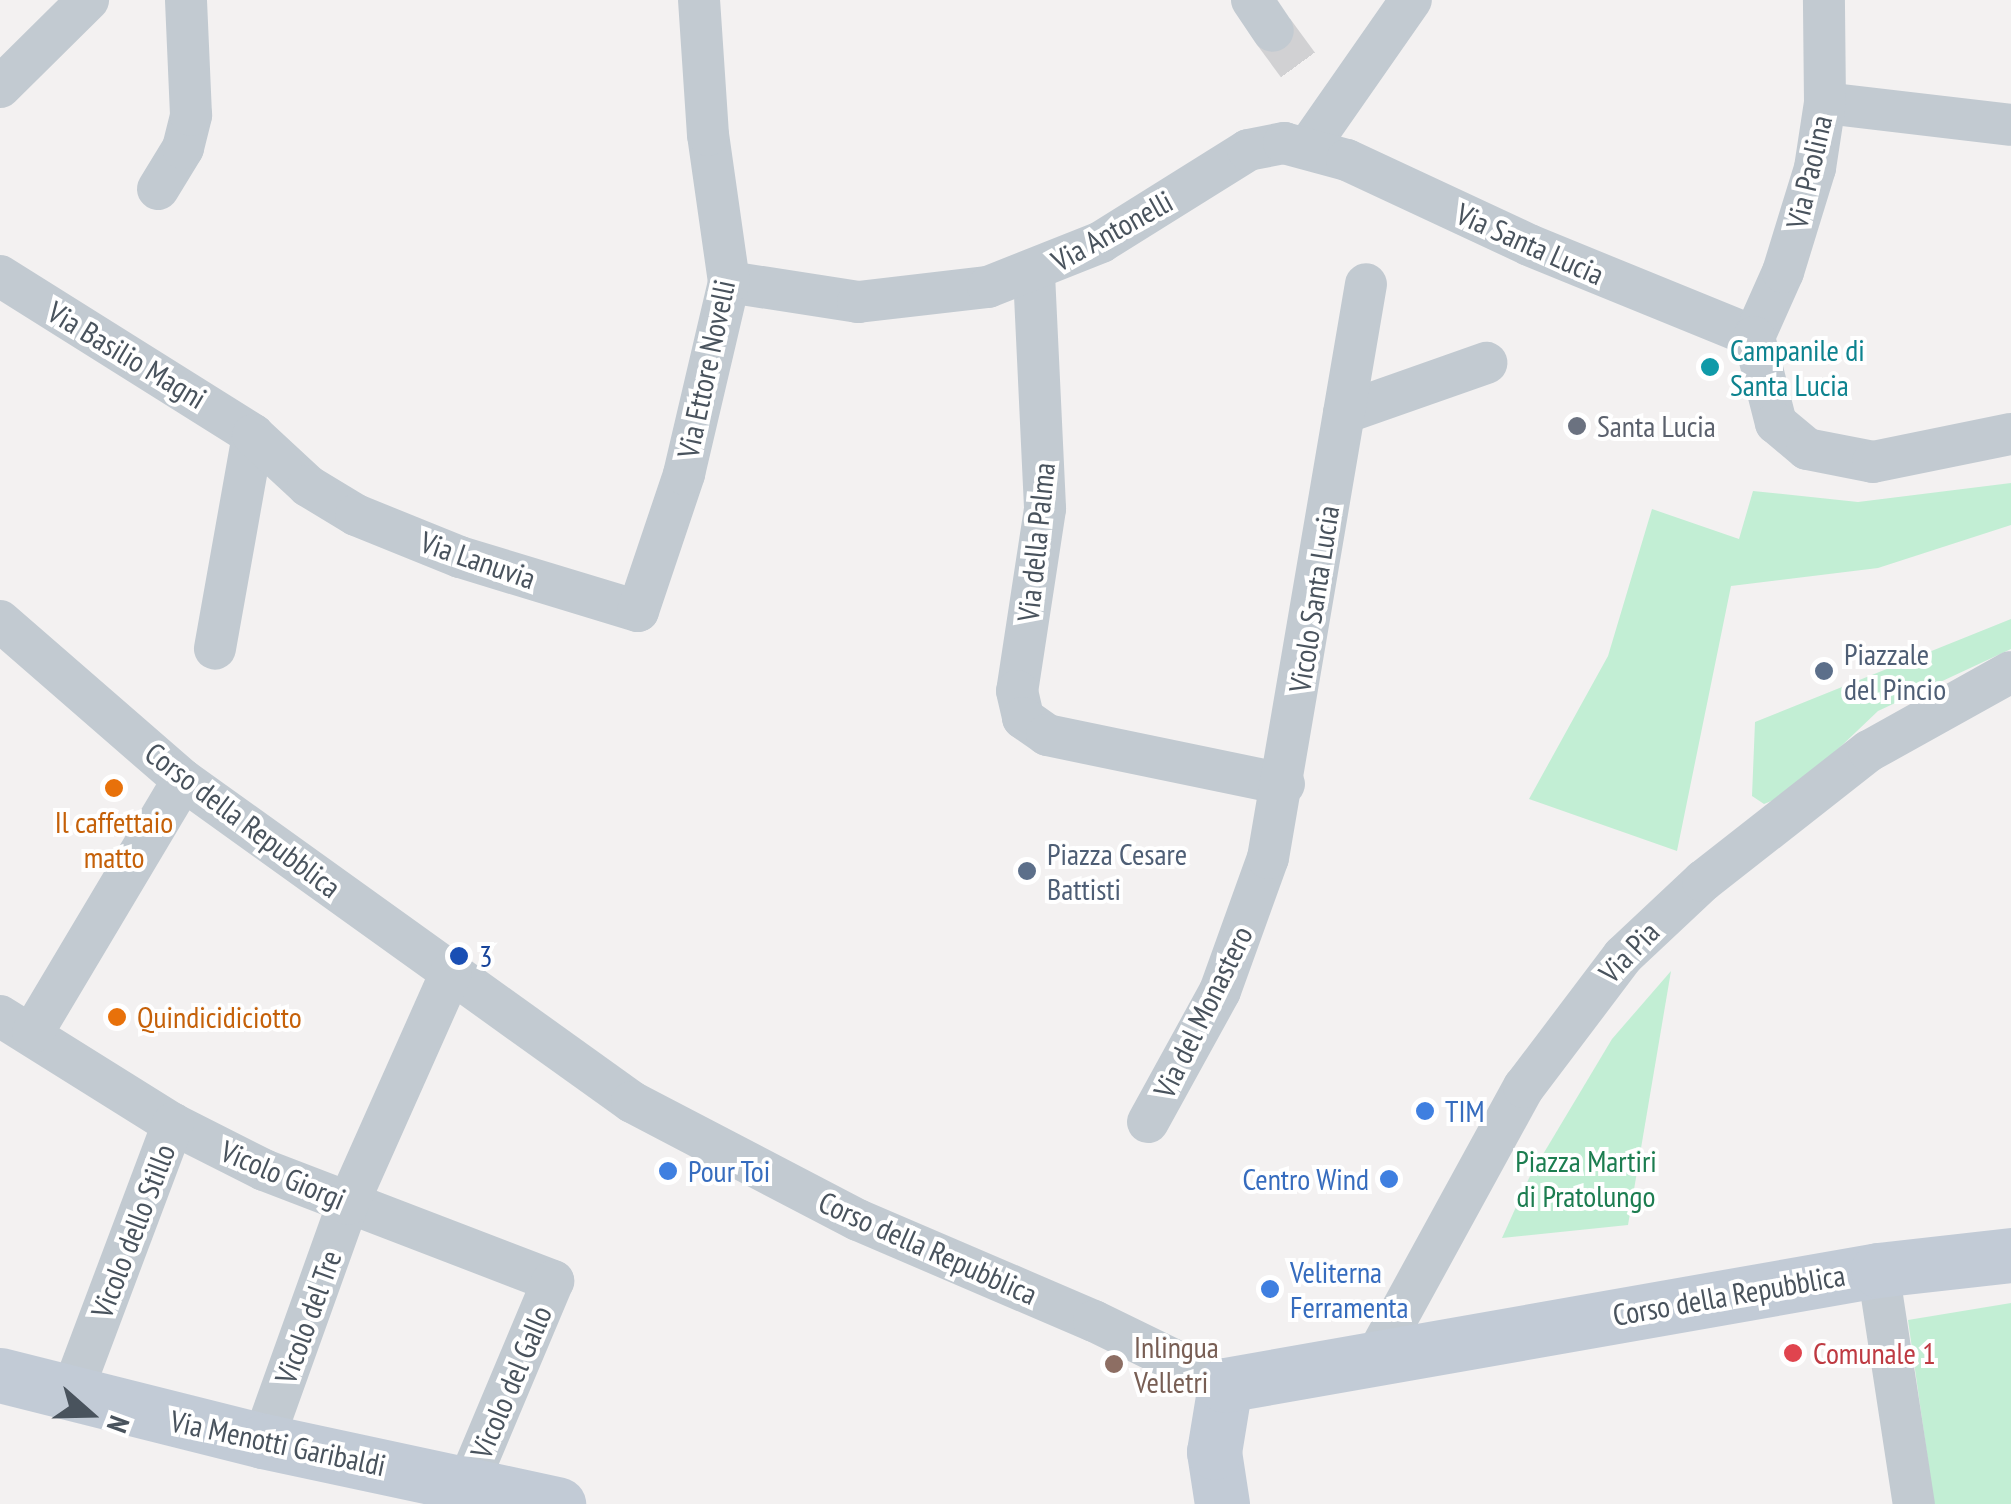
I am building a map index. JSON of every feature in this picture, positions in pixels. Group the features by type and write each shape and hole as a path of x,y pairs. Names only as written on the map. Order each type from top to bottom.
{"street":[{"path":"0,87 88,0"},
{"path":"158,189 183,148 191,114 186,0"},
{"name":"Via Ettore Novelli","path":"638,611 684,474 729,282 708,135 699,0"},
{"path":"1309,146 1323,93 1411,0"},
{"name":"Via Paolina","path":"1754,337 1803,216 1825,103 1824,0"},
{"path":"1825,103 2011,124"},
{"name":"Via Antonelli","path":"729,282 883,302 964,293 1034,274 1125,228 1248,150 1272,143 1309,146"},
{"name":"Via Santa Lucia","path":"1309,146 1528,246 1754,337"},
{"name":"Via della Palma","path":"1034,274 1045,508 1017,706 1032,728 1047,735 1284,784"},
{"name":"Via Basilio Magni","path":"0,276 252,436 324,498"},
{"name":"Vicolo Santa Lucia","path":"1284,784 1366,284"},
{"path":"1754,337 1776,423 1807,449 1874,462 2011,434"},
{"path":"1344,414 1486,364"},
{"path":"215,649 252,436"},
{"name":"Via Lanuvia","path":"324,498 460,557 638,611"},
{"name":"Corso della Repubblica","path":"0,621 183,780 664,1121 890,1234 1094,1321 1225,1385 1377,1354 1878,1270 2011,1255"},
{"name":"Via Pia","path":"1377,1354 1524,1086 1623,956 1703,881 1869,751 2011,672"},
{"name":"Vicolo Giorgi","path":"183,780 16,1024 173,1124 348,1204 554,1280"},
{"name":"Via del Monastero","path":"1148,1122 1234,957 1268,858 1284,784"},
{"name":"Vicolo del Tre","path":"263,1441 348,1204 451,972"},
{"name":"Vicolo dello Stillo","path":"71,1394 173,1124"},
{"path":"1878,1270 1914,1504"},
{"name":"Vicolo del Gallo","path":"468,1483 554,1280"},
{"name":"Via Menotti Garibaldi","path":"0,1374 263,1441 558,1504"},
{"path":"1222,1504 1214,1452 1225,1385"}],"green space":[{"path":"2011,483 2011,525 1878,568 1731,586 1677,851 1529,799 1608,656 1652,509 1739,539 1753,491 1858,502"},
{"path":"2011,619 2011,649 1878,711 1793,792 1764,804 1752,796 1755,722"},
{"name":"Piazza Martiri di Pratolungo","path":"1671,971 1628,1225 1502,1238 1530,1176 1612,1039"},
{"path":"2011,1303 2011,1504 1934,1504 1908,1320"}],"tunnel":[{"path":"1273,31 1309,80"}],"place":[{"name":"Campanile di Santa Lucia","path":"1710,367"},
{"name":"Santa Lucia","path":"1577,426"},
{"name":"Piazzale del Pincio","path":"1824,671"},
{"name":"Il caffettaio matto","path":"114,788"},
{"name":"Piazza Cesare Battisti","path":"1027,871"},
{"name":"3","path":"459,956"},
{"name":"Quindicidiciotto","path":"117,1017"},
{"name":"TIM","path":"1425,1111"},
{"name":"Pour Toi","path":"668,1171"},
{"name":"Centro Wind","path":"1389,1179"},
{"name":"Veliterna Ferramenta","path":"1270,1289"},
{"name":"Comunale 1","path":"1793,1353"},
{"name":"Inlingua Velletri","path":"1114,1364"}]}
